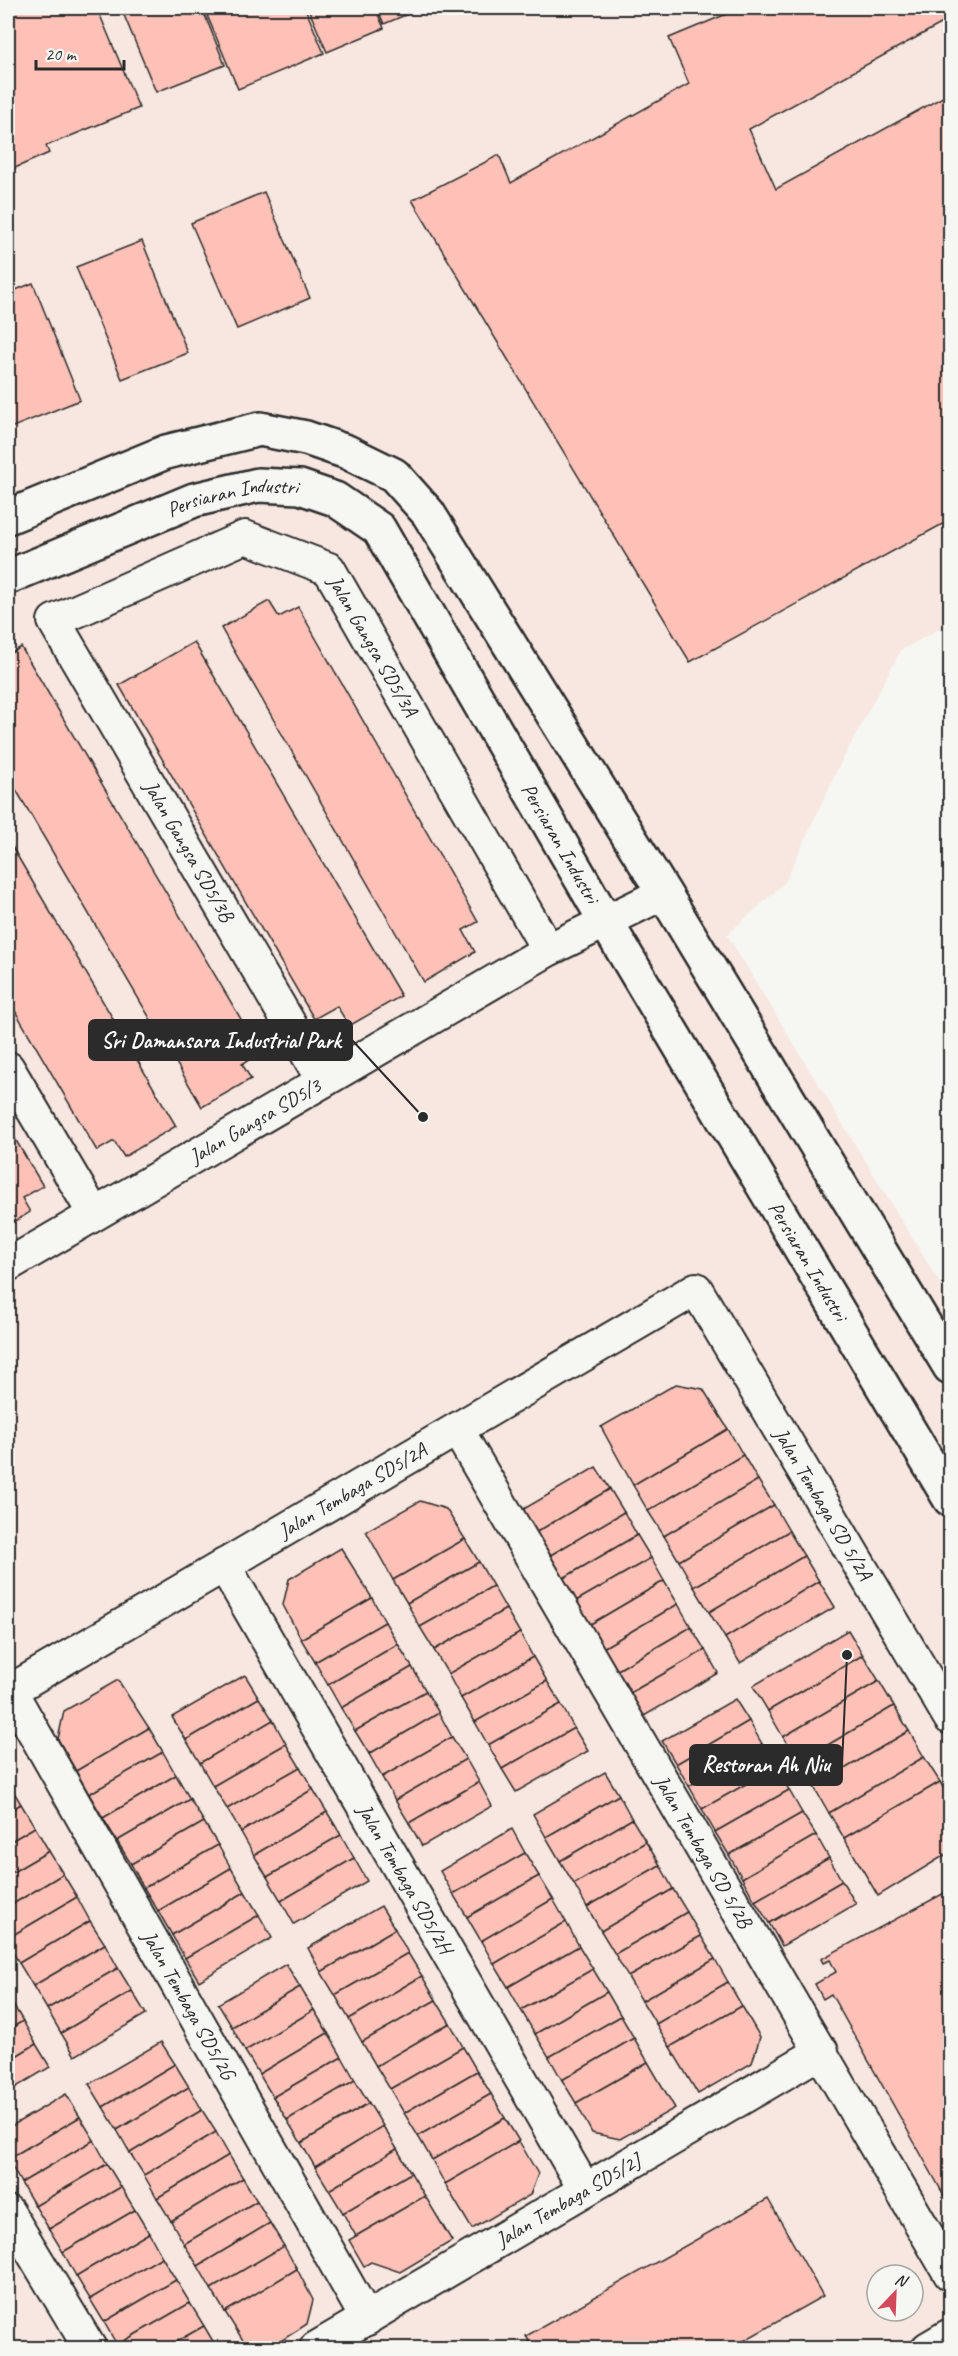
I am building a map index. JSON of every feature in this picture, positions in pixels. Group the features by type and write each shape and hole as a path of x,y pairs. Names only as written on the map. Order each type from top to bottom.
{"street":[{"path":"8,517 166,452 260,429 306,438 346,452 394,475 428,513 664,893 951,1367"},
{"name":"Persiaran Industri","path":"8,577 194,500 258,485 300,487 335,499 379,529 606,922 951,1499"},
{"name":"Jalan Gangsa SD5/3A","path":"54,621 245,537 328,569 548,950"},
{"name":"Jalan Gangsa SD5/3B","path":"54,621 323,1081"},
{"name":"Jalan Gangsa SD5/3","path":"8,1265 548,950 664,893"},
{"path":"8,1068 94,1214"},
{"name":"Jalan Tembaga SD5/2A","path":"9,1691 696,1289"},
{"name":"Jalan Tembaga SD 5/2A","path":"696,1289 951,1718"},
{"name":"Jalan Tembaga SD 5/2B","path":"457,1429 951,2274"},
{"name":"Jalan Tembaga SD5/2H","path":"224,1565 585,2190"},
{"name":"Jalan Tembaga SD5/2G","path":"9,1691 367,2319"},
{"name":"Jalan Tembaga SD5/2J","path":"316,2349 822,2051"},
{"path":"8,2212 90,2349"},
{"path":"928,2349 951,2335"}],"shaded area":[{"path":"8,8 950,8 950,623 901,650 840,764 785,882 727,935 950,1300 950,2348 8,2348"}],"building":[{"path":"8,8 97,8 139,108 46,146 49,153 8,171"},
{"path":"121,8 202,8 225,65 156,92"},
{"path":"204,8 305,8 324,53 238,89"},
{"path":"308,8 375,8 384,28 327,52"},
{"path":"377,8 422,8 384,24"},
{"path":"741,8 950,8 950,19 749,129 776,189 950,93 950,520 690,662 412,200 499,155 511,183 689,84 669,38"},
{"path":"264,192 310,298 237,329 191,223"},
{"path":"142,241 188,353 122,379 76,267"},
{"path":"33,283 80,400 8,429 8,293"},
{"path":"269,601 279,617 298,607 478,922 463,930 475,952 424,982 221,628"},
{"path":"194,642 401,996 349,1026 337,1006 314,1019 119,685"},
{"path":"21,647 261,1053 242,1064 251,1079 202,1107 8,776 8,655"},
{"path":"8,840 176,1126 124,1157 114,1141 97,1151 8,999"},
{"path":"8,1127 43,1186 22,1198 30,1212 8,1226"},
{"path":"676,1384 703,1389 728,1429 633,1485 601,1427"},
{"path":"728,1429 743,1455 648,1511 633,1485"},
{"path":"743,1455 758,1480 664,1536 648,1511"},
{"path":"596,1467 610,1489 535,1533 522,1510"},
{"path":"758,1480 774,1505 679,1561 664,1536"},
{"path":"610,1489 624,1512 549,1556 535,1533"},
{"path":"420,1501 446,1509 465,1539 393,1580 366,1531"},
{"path":"774,1505 789,1531 694,1587 679,1561"},
{"path":"624,1512 637,1535 562,1579 549,1556"},
{"path":"789,1531 804,1556 709,1612 694,1587"},
{"path":"637,1535 651,1558 576,1601 562,1579"},
{"path":"465,1539 479,1562 407,1603 393,1580"},
{"path":"341,1548 372,1598 301,1639 283,1605 289,1579"},
{"path":"804,1556 819,1581 725,1638 709,1612"},
{"path":"651,1558 664,1581 589,1625 576,1601"},
{"path":"479,1562 493,1586 420,1627 407,1603"},
{"path":"664,1581 678,1604 603,1648 589,1625"},
{"path":"819,1581 835,1607 740,1663 725,1638"},
{"path":"493,1586 506,1609 434,1650 420,1627"},
{"path":"372,1598 385,1622 315,1662 301,1639"},
{"path":"678,1604 691,1627 616,1671 603,1648"},
{"path":"506,1609 520,1633 448,1674 434,1650"},
{"path":"385,1622 398,1644 328,1685 315,1662"},
{"path":"691,1627 705,1650 630,1693 616,1671"},
{"path":"848,1630 863,1655 768,1711 753,1686"},
{"path":"520,1633 533,1657 461,1698 448,1674"},
{"path":"398,1644 412,1667 341,1708 328,1685"},
{"path":"705,1650 718,1673 644,1716 630,1693"},
{"path":"863,1655 879,1681 783,1737 768,1711"},
{"path":"533,1657 547,1681 475,1722 461,1698"},
{"path":"412,1667 426,1691 355,1731 341,1708"},
{"path":"245,1675 259,1698 186,1740 172,1717"},
{"path":"118,1680 149,1728 76,1771 58,1739 64,1711"},
{"path":"547,1681 561,1704 488,1745 475,1722"},
{"path":"879,1681 894,1706 799,1762 783,1737"},
{"path":"426,1691 439,1713 369,1754 355,1731"},
{"path":"259,1698 273,1720 200,1763 186,1740"},
{"path":"735,1699 749,1721 676,1764 662,1741"},
{"path":"561,1704 574,1728 502,1769 488,1745"},
{"path":"894,1706 909,1731 814,1787 799,1762"},
{"path":"439,1713 452,1737 382,1777 369,1754"},
{"path":"273,1720 286,1744 213,1786 200,1763"},
{"path":"749,1721 762,1744 689,1786 676,1764"},
{"path":"149,1728 163,1752 89,1794 76,1771"},
{"path":"574,1728 588,1751 516,1792 502,1769"},
{"path":"909,1731 924,1757 829,1813 814,1787"},
{"path":"452,1737 466,1759 395,1800 382,1777"},
{"path":"286,1744 300,1767 227,1809 213,1786"},
{"path":"762,1744 776,1767 702,1809 689,1786"},
{"path":"163,1752 176,1775 103,1818 89,1794"},
{"path":"924,1757 940,1782 844,1838 829,1813"},
{"path":"466,1759 479,1782 409,1823 395,1800"},
{"path":"300,1767 313,1789 241,1832 227,1809"},
{"path":"776,1767 789,1790 715,1832 702,1809"},
{"path":"605,1772 619,1795 546,1837 533,1814"},
{"path":"176,1775 190,1799 117,1841 103,1818"},
{"path":"8,1782 21,1804 8,1812"},
{"path":"479,1782 492,1806 422,1846 409,1823"},
{"path":"940,1782 950,1799 950,1852 878,1896 844,1838"},
{"path":"313,1789 327,1812 254,1855 241,1832"},
{"path":"789,1790 802,1813 729,1855 715,1832"},
{"path":"619,1795 632,1819 560,1861 546,1837"},
{"path":"190,1799 204,1822 131,1864 117,1841"},
{"path":"21,1804 35,1827 8,1843 8,1812"},
{"path":"327,1812 341,1835 267,1877 254,1855"},
{"path":"802,1813 816,1835 742,1878 729,1855"},
{"path":"632,1819 646,1842 574,1884 560,1861"},
{"path":"204,1822 218,1845 144,1888 131,1864"},
{"path":"35,1827 49,1851 8,1875 8,1843"},
{"path":"512,1829 525,1853 453,1894 440,1871"},
{"path":"341,1835 354,1858 281,1901 267,1877"},
{"path":"816,1835 829,1858 755,1901 742,1878"},
{"path":"646,1842 660,1865 587,1907 574,1884"},
{"path":"218,1845 231,1868 158,1911 144,1888"},
{"path":"49,1851 63,1874 8,1907 8,1875"},
{"path":"525,1853 539,1876 467,1917 453,1894"},
{"path":"354,1858 367,1881 294,1924 281,1901"},
{"path":"829,1858 842,1881 769,1923 755,1901"},
{"path":"660,1865 673,1889 601,1931 587,1907"},
{"path":"231,1868 245,1892 172,1935 158,1911"},
{"path":"63,1874 77,1897 8,1938 8,1907"},
{"path":"539,1876 553,1899 481,1941 467,1917"},
{"path":"842,1881 856,1904 782,1946 769,1923"},
{"path":"673,1889 687,1912 615,1954 601,1931"},
{"path":"950,1890 950,2206 831,1994 823,1999 815,1984 836,1972 830,1960 823,1963 821,1959"},
{"path":"245,1892 259,1915 185,1958 172,1935"},
{"path":"77,1897 90,1921 19,1963 8,1943 8,1938"},
{"path":"553,1899 566,1922 494,1964 481,1941"},
{"path":"381,1906 395,1929 321,1972 308,1948"},
{"path":"687,1912 701,1936 628,1977 615,1954"},
{"path":"259,1915 272,1938 199,1981 185,1958"},
{"path":"90,1921 105,1944 33,1986 19,1963"},
{"path":"566,1922 579,1946 508,1987 494,1964"},
{"path":"395,1929 408,1953 335,1995 321,1972"},
{"path":"701,1936 715,1959 642,2001 628,1977"},
{"path":"105,1944 118,1968 47,2009 33,1986"},
{"path":"579,1946 593,1969 521,2010 508,1987"},
{"path":"408,1953 422,1976 349,2019 335,1995"},
{"path":"715,1959 728,1982 656,2024 642,2001"},
{"path":"286,1964 300,1987 232,2027 218,2004"},
{"path":"118,1968 132,1991 61,2033 47,2009"},
{"path":"593,1969 607,1992 535,2034 521,2010"},
{"path":"422,1976 436,2000 362,2042 349,2019"},
{"path":"728,1982 742,2006 670,2047 656,2024"},
{"path":"300,1987 314,2010 245,2051 232,2027"},
{"path":"132,1991 146,2014 75,2056 61,2033"},
{"path":"607,1992 621,2016 549,2057 535,2034"},
{"path":"8,1999 23,2021 8,2030"},
{"path":"436,2000 450,2023 376,2066 362,2042"},
{"path":"742,2006 760,2037 752,2063 698,2094 670,2047"},
{"path":"314,2010 328,2033 259,2074 245,2051"},
{"path":"621,2016 634,2038 562,2080 549,2057"},
{"path":"23,2021 36,2044 8,2061 8,2030"},
{"path":"450,2023 463,2047 390,2089 376,2066"},
{"path":"328,2033 342,2057 273,2097 259,2074"},
{"path":"634,2038 648,2062 576,2103 562,2080"},
{"path":"161,2042 175,2064 103,2107 89,2084"},
{"path":"36,2044 50,2067 8,2092 8,2061"},
{"path":"463,2047 477,2071 404,2113 390,2089"},
{"path":"342,2057 355,2080 287,2120 273,2097"},
{"path":"648,2062 675,2108 620,2139 592,2133 576,2103"},
{"path":"175,2064 189,2087 117,2130 103,2107"},
{"path":"477,2071 491,2094 418,2136 404,2113"},
{"path":"355,2080 369,2103 301,2143 287,2120"},
{"path":"189,2087 202,2110 130,2153 117,2130"},
{"path":"66,2094 80,2117 8,2159 8,2128"},
{"path":"491,2094 505,2118 432,2160 418,2136"},
{"path":"369,2103 383,2126 315,2167 301,2143"},
{"path":"202,2110 216,2132 144,2175 130,2153"},
{"path":"80,2117 94,2140 21,2183 8,2159"},
{"path":"505,2118 519,2141 445,2184 432,2160"},
{"path":"383,2126 397,2149 329,2190 315,2167"},
{"path":"216,2132 229,2155 157,2198 144,2175"},
{"path":"94,2140 107,2164 35,2206 21,2183"},
{"path":"519,2141 538,2174 530,2195 472,2229 445,2184"},
{"path":"397,2149 411,2173 343,2213 329,2190"},
{"path":"229,2155 243,2178 171,2221 157,2198"},
{"path":"107,2164 121,2187 49,2229 35,2206"},
{"path":"411,2173 425,2196 356,2236 343,2213"},
{"path":"243,2178 257,2201 184,2244 171,2221"},
{"path":"121,2187 135,2210 63,2252 49,2229"},
{"path":"425,2196 452,2241 400,2272 371,2262 364,2266 349,2240"},
{"path":"768,2199 823,2296 731,2348 533,2348 526,2336"},
{"path":"257,2201 270,2223 198,2266 184,2244"},
{"path":"135,2210 149,2233 76,2276 63,2252"},
{"path":"270,2223 284,2246 211,2289 198,2266"},
{"path":"149,2233 162,2257 90,2299 76,2276"},
{"path":"284,2246 297,2269 225,2312 211,2289"},
{"path":"162,2257 176,2280 104,2322 90,2299"},
{"path":"297,2269 313,2300 307,2324 270,2348 248,2348 225,2312"},
{"path":"176,2280 190,2303 117,2345 104,2322"},
{"path":"190,2303 204,2326 165,2348 119,2348 117,2345"},
{"path":"204,2326 217,2348 165,2348"}],"place":[{"name":"Sri Damansara Industrial Park","path":"423,1117"},
{"name":"Restoran Ah Niu","path":"847,1655"}]}
